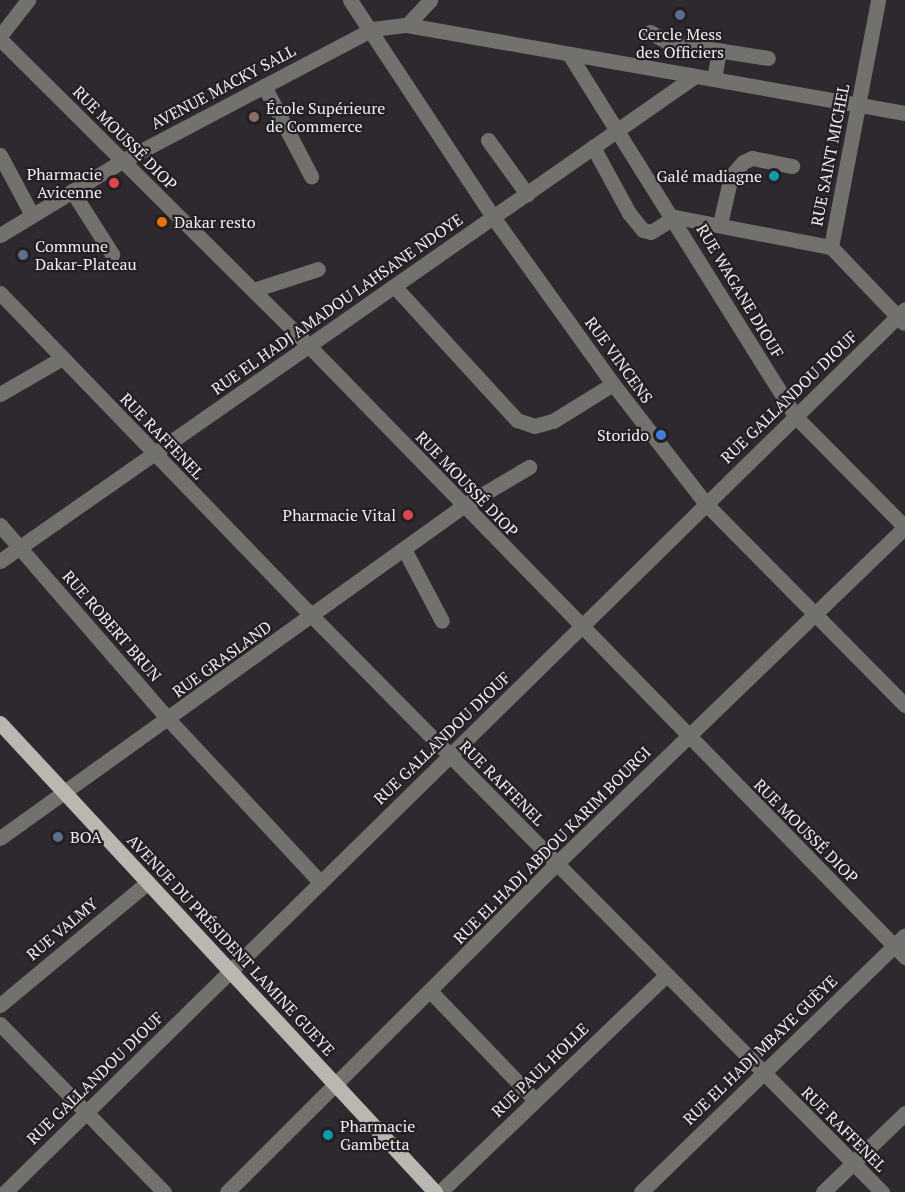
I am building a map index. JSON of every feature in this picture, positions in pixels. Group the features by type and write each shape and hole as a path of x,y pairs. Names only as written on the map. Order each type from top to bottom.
{"main road":[{"name":"AVENUE DU PRÉSIDENT LAMINE GUEYE","path":"0,723 232,969 336,1086 437,1192"}],"street":[{"path":"1,40 28,0"},
{"name":"RUE VINCENS","path":"350,0 372,29 493,217 613,384 706,504 905,705"},
{"path":"408,25 430,0"},
{"name":"RUE SAINT MICHEL","path":"878,0 831,248 903,316"},
{"name":"AVENUE MACKY SALL","path":"0,235 122,161 372,29 408,25 905,113"},
{"path":"650,32 667,42 768,58"},
{"name":"RUE MOUSSÉ DIOP","path":"1,40 309,345 688,736 899,940 905,957"},
{"path":"714,79 719,50"},
{"name":"RUE WAGANE DIOUF","path":"569,54 675,217 795,416 905,527"},
{"name":"RUE EL HADJ AMADOU LAHSANE NDOYE","path":"0,561 695,76"},
{"path":"264,86 311,176"},
{"path":"488,140 527,194"},
{"path":"593,147 629,213 643,230 651,232 675,217 720,224 831,248"},
{"path":"0,155 32,215"},
{"path":"720,224 731,176 743,162 752,158 792,166"},
{"path":"72,191 112,254"},
{"path":"252,290 318,269"},
{"path":"394,286 517,420 534,426 553,421 613,384"},
{"name":"RUE RAFFENEL","path":"0,293 311,615 882,1192"},
{"name":"RUE GALLANDOU DIOUF","path":"5,1192 795,416 903,316"},
{"path":"0,394 62,358"},
{"name":"RUE GRASLAND","path":"0,838 169,720 463,506 529,467"},
{"name":"RUE ROBERT BRUN","path":"0,525 169,720 320,882"},
{"name":"RUE EL HADJ ABDOU KARIM BOURGI","path":"227,1192 431,992 556,864 905,527"},
{"path":"404,549 442,621"},
{"name":"RUE VALMY","path":"0,1005 148,882"},
{"name":"RUE EL HADJ MBAYE GUÈYE","path":"640,1192 899,940"},
{"name":"RUE PAUL HOLLE","path":"437,1192 666,975"},
{"path":"431,992 535,1100"},
{"path":"0,1024 164,1192"},
{"path":"823,1192 905,1113"}],"place":[{"name":"Cercle Mess des Officiers","path":"680,15"},
{"name":"École Supérieure de Commerce","path":"254,117"},
{"name":"Galé madiagne","path":"774,176"},
{"name":"Pharmacie Avicenne","path":"114,183"},
{"name":"Dakar resto","path":"162,222"},
{"name":"Commune Dakar-Plateau","path":"23,255"},
{"name":"Storido","path":"661,435"},
{"name":"Pharmacie Vital","path":"408,515"},
{"name":"BOA","path":"58,837"},
{"name":"Pharmacie Gambetta","path":"328,1135"}]}
